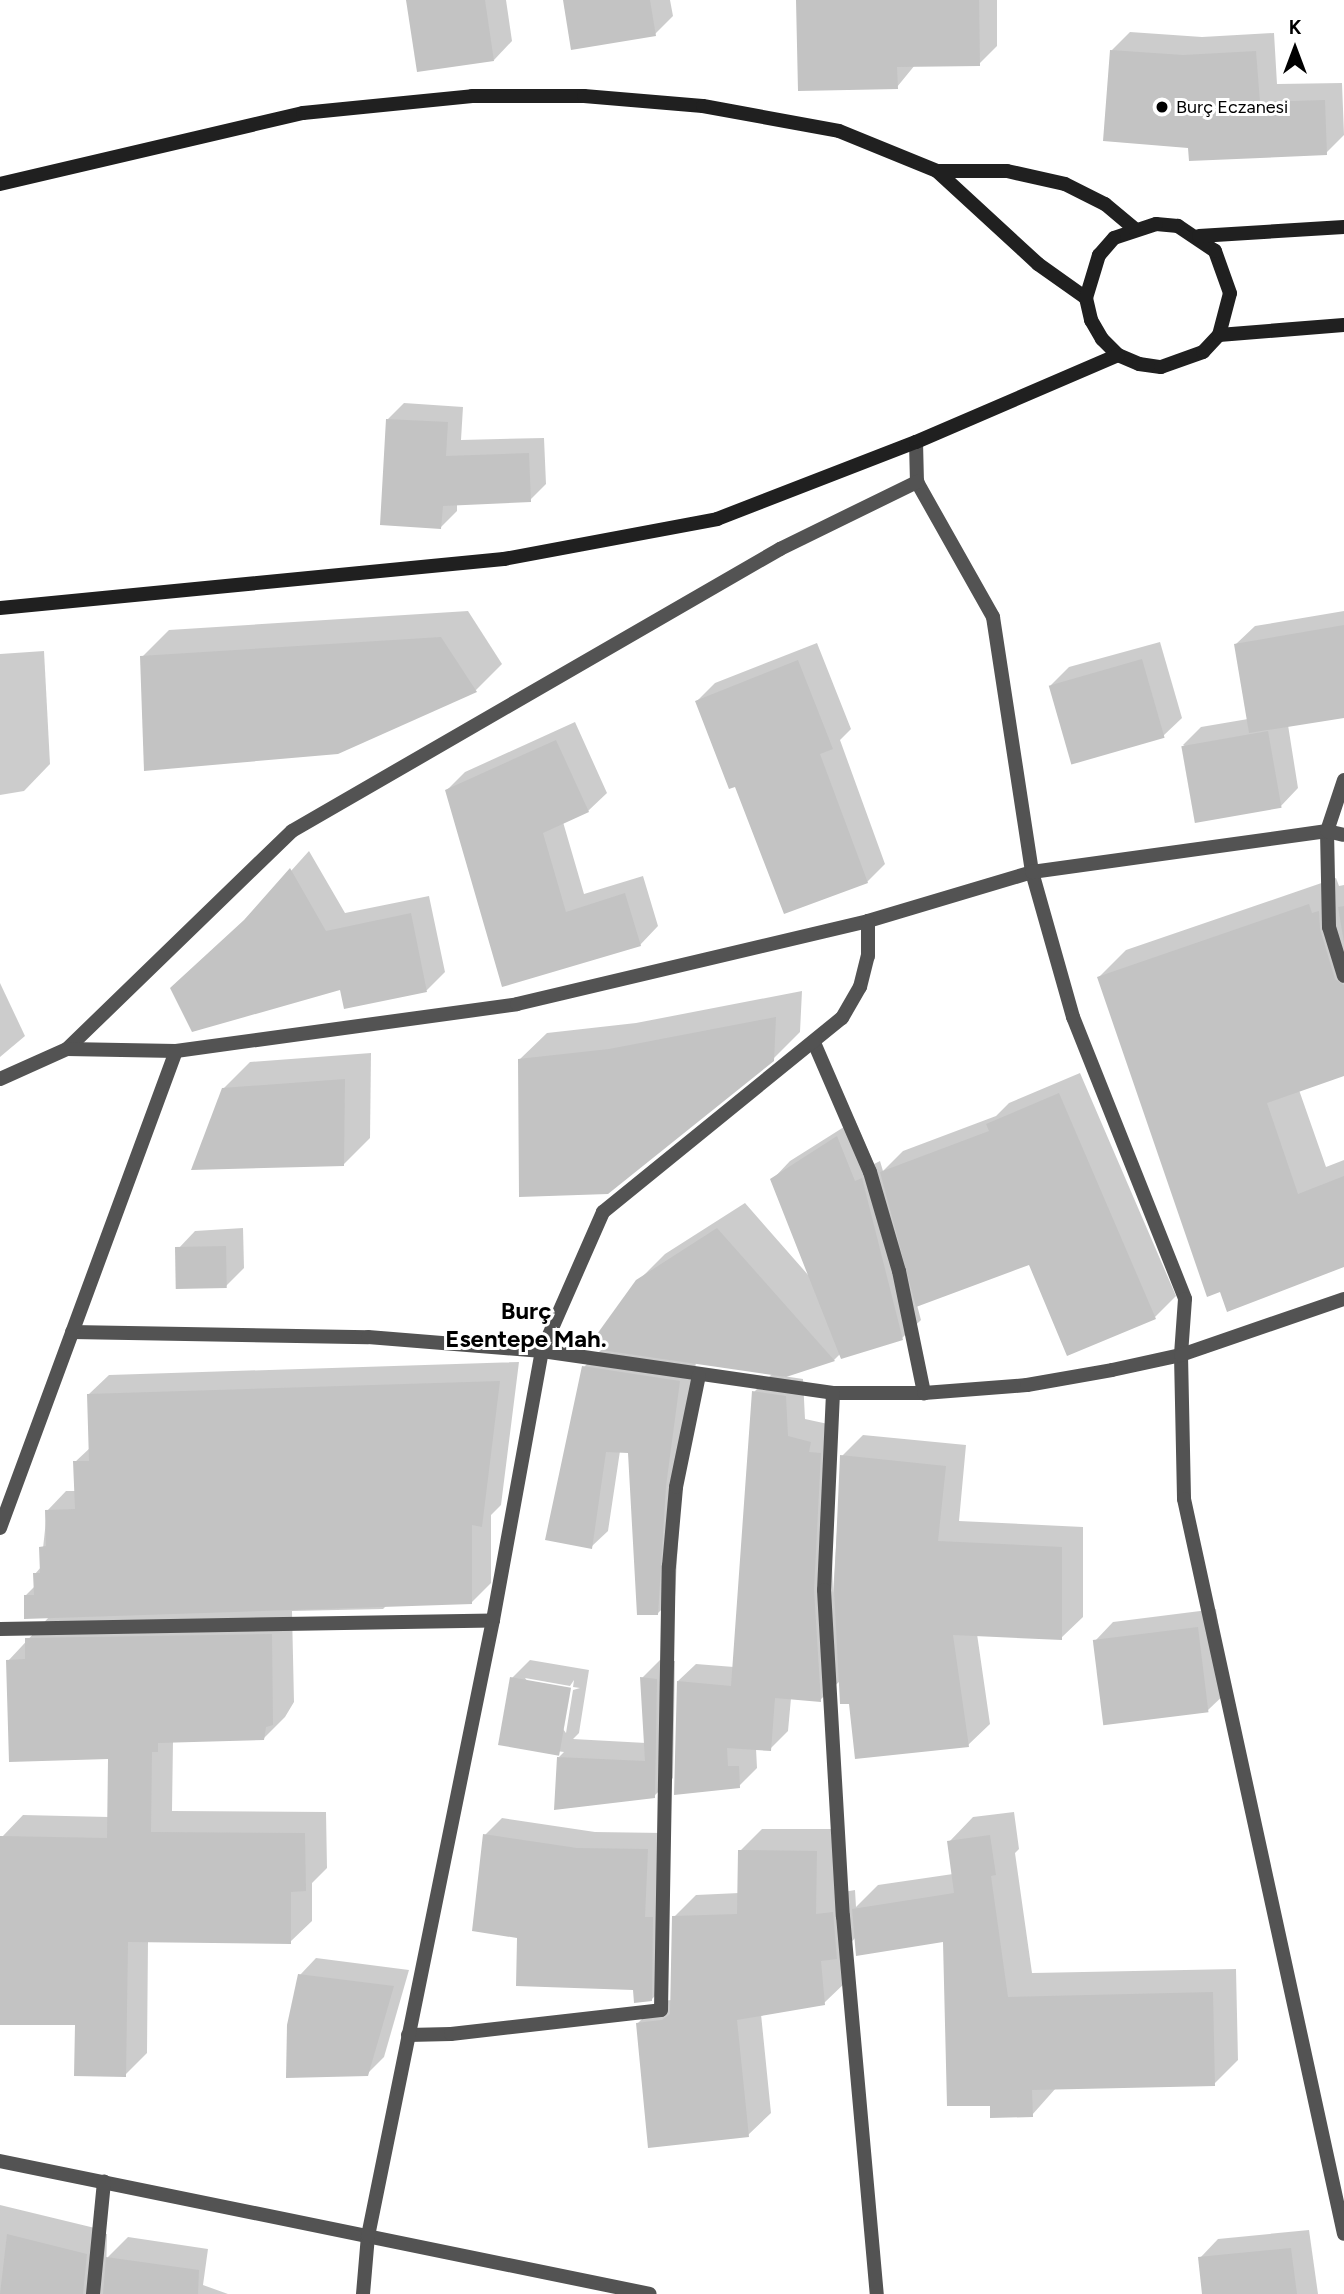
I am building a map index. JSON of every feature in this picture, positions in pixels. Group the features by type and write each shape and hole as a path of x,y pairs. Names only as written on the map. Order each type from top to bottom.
{"main road":[{"path":"0,184 303,113 472,96 584,96 703,106 839,131 937,171 1038,264 1086,298"},
{"path":"937,171 1007,172 1065,184 1105,204 1134,228"},
{"path":"1178,226 1199,236 1215,251 1230,293 1219,335 1193,357 1161,368 1118,355 1091,320 1086,298 1098,255 1114,239 1134,228 1178,226"},
{"path":"1199,236 1344,227"},
{"path":"1219,335 1344,325"},
{"path":"0,608 504,559 717,519 916,442 1118,355"}],"street":[{"path":"916,442 917,482 993,617 1032,872 1073,1017 1185,1298 1181,1355 1184,1499 1344,2234"},
{"path":"0,1079 67,1049 292,831 780,549 917,482"},
{"path":"1344,780 1327,831 1329,927 1344,976"},
{"path":"67,1049 176,1051 517,1004 869,921 1032,872 1327,831 1344,835"},
{"path":"363,2294 368,2236 493,1620 542,1351 603,1212 815,1045 842,1018 860,987 868,956 869,921"},
{"path":"815,1045 870,1172 899,1271 924,1393"},
{"path":"0,1528 176,1051"},
{"path":"72,1332 369,1337 542,1351 833,1393 924,1393 1027,1385 1181,1355 1344,1299"},
{"path":"408,2035 451,2035 661,2010 669,1566 676,1487 699,1375"},
{"path":"833,1393 824,1590 843,1916 877,2294"},
{"path":"0,1629 493,1620"},
{"path":"0,2161 650,2294"},
{"path":"93,2294 104,2182"}],"building":[{"path":"406,0 485,0 494,61 417,72"},
{"path":"563,0 650,0 656,36 571,50"},
{"path":"796,0 979,0 980,66 897,67 898,89 798,91"},
{"path":"1110,50 1183,55 1256,51 1260,102 1325,100 1327,155 1189,161 1188,148 1103,141"},
{"path":"386,419 448,422 446,456 529,453 531,502 443,506 441,529 380,525"},
{"path":"1344,625 1344,718 1249,733 1234,644"},
{"path":"441,637 477,692 338,754 144,771 140,656"},
{"path":"1142,659 1165,738 1071,765 1049,686"},
{"path":"798,660 833,749 820,754 868,883 784,914 735,787 729,789 695,701"},
{"path":"1268,731 1282,808 1195,823 1181,746"},
{"path":"556,740 589,812 543,833 566,912 625,893 641,946 502,987 445,790"},
{"path":"290,868 326,931 411,913 427,992 344,1009 340,990 192,1032 170,988 244,920"},
{"path":"1309,904 1312,913 1319,911 1320,929 1335,979 1344,985 1344,1076 1267,1103 1298,1194 1344,1176 1344,1267 1227,1312 1220,1292 1207,1297 1097,977"},
{"path":"1344,906 1344,943 1338,907"},
{"path":"776,1017 774,1061 608,1194 519,1197 518,1059 609,1049"},
{"path":"345,1079 344,1166 191,1170 222,1088"},
{"path":"1059,1093 1156,1319 1067,1356 1029,1265 916,1307 880,1172 989,1131 986,1124"},
{"path":"837,1136 855,1181 862,1178 903,1340 841,1359 770,1179"},
{"path":"717,1228 835,1361 786,1377 587,1348 636,1280"},
{"path":"226,1246 227,1288 176,1289 175,1247"},
{"path":"582,1366 680,1381 666,1486 658,1615 637,1615 628,1453 606,1452 592,1549 545,1540"},
{"path":"500,1381 482,1527 472,1525 472,1604 24,1619 24,1595 34,1595 33,1573 40,1573 39,1547 46,1546 45,1510 75,1509 73,1461 89,1461 87,1394"},
{"path":"752,1391 786,1396 788,1436 811,1442 809,1452 821,1453 814,1590 821,1702 775,1698 771,1751 727,1748 728,1766 739,1766 740,1788 674,1795 677,1681 731,1686"},
{"path":"840,1455 946,1466 938,1541 1062,1547 1062,1640 953,1635 969,1747 855,1759 849,1704 840,1704 834,1590"},
{"path":"1198,1627 1208,1712 1103,1725 1093,1640"},
{"path":"272,1634 273,1725 266,1727 264,1740 158,1743 158,1752 152,1752 151,1832 305,1833 306,1891 291,1892 291,1944 128,1942 126,2077 74,2076 75,2025 0,2025 0,1836 107,1838 108,1759 9,1762 6,1660 25,1659 25,1638"},
{"path":"510,1677 571,1688 559,1756 498,1745"},
{"path":"640,1677 657,1679 655,1798 554,1810 557,1757 645,1761"},
{"path":"483,1834 577,1848 648,1849 645,1917 653,1917 652,2001 634,2003 633,1990 516,1986 517,1938 472,1931"},
{"path":"990,1835 996,1875 991,1876 1008,1997 1213,1992 1215,2086 1032,2090 1033,2117 990,2118 990,2106 947,2106 943,1942 856,1956 852,1909 954,1893 947,1841"},
{"path":"738,1850 817,1851 816,1914 833,1912 837,1959 821,1961 825,2005 737,2020 749,2137 648,2148 636,2023 662,2020 670,2014 672,1916 737,1914"},
{"path":"298,1974 394,1986 368,2076 286,2078 287,2025"},
{"path":"7,2234 87,2254 83,2294 0,2294"},
{"path":"1291,2248 1297,2294 1202,2294 1198,2257"},
{"path":"106,2257 199,2270 198,2294 103,2294"}],"place":[{"name":"Burç Eczanesi","path":"1162,107"}],"district":[{"name":"Burç Esentepe Mah.","path":"526,1325"}]}
